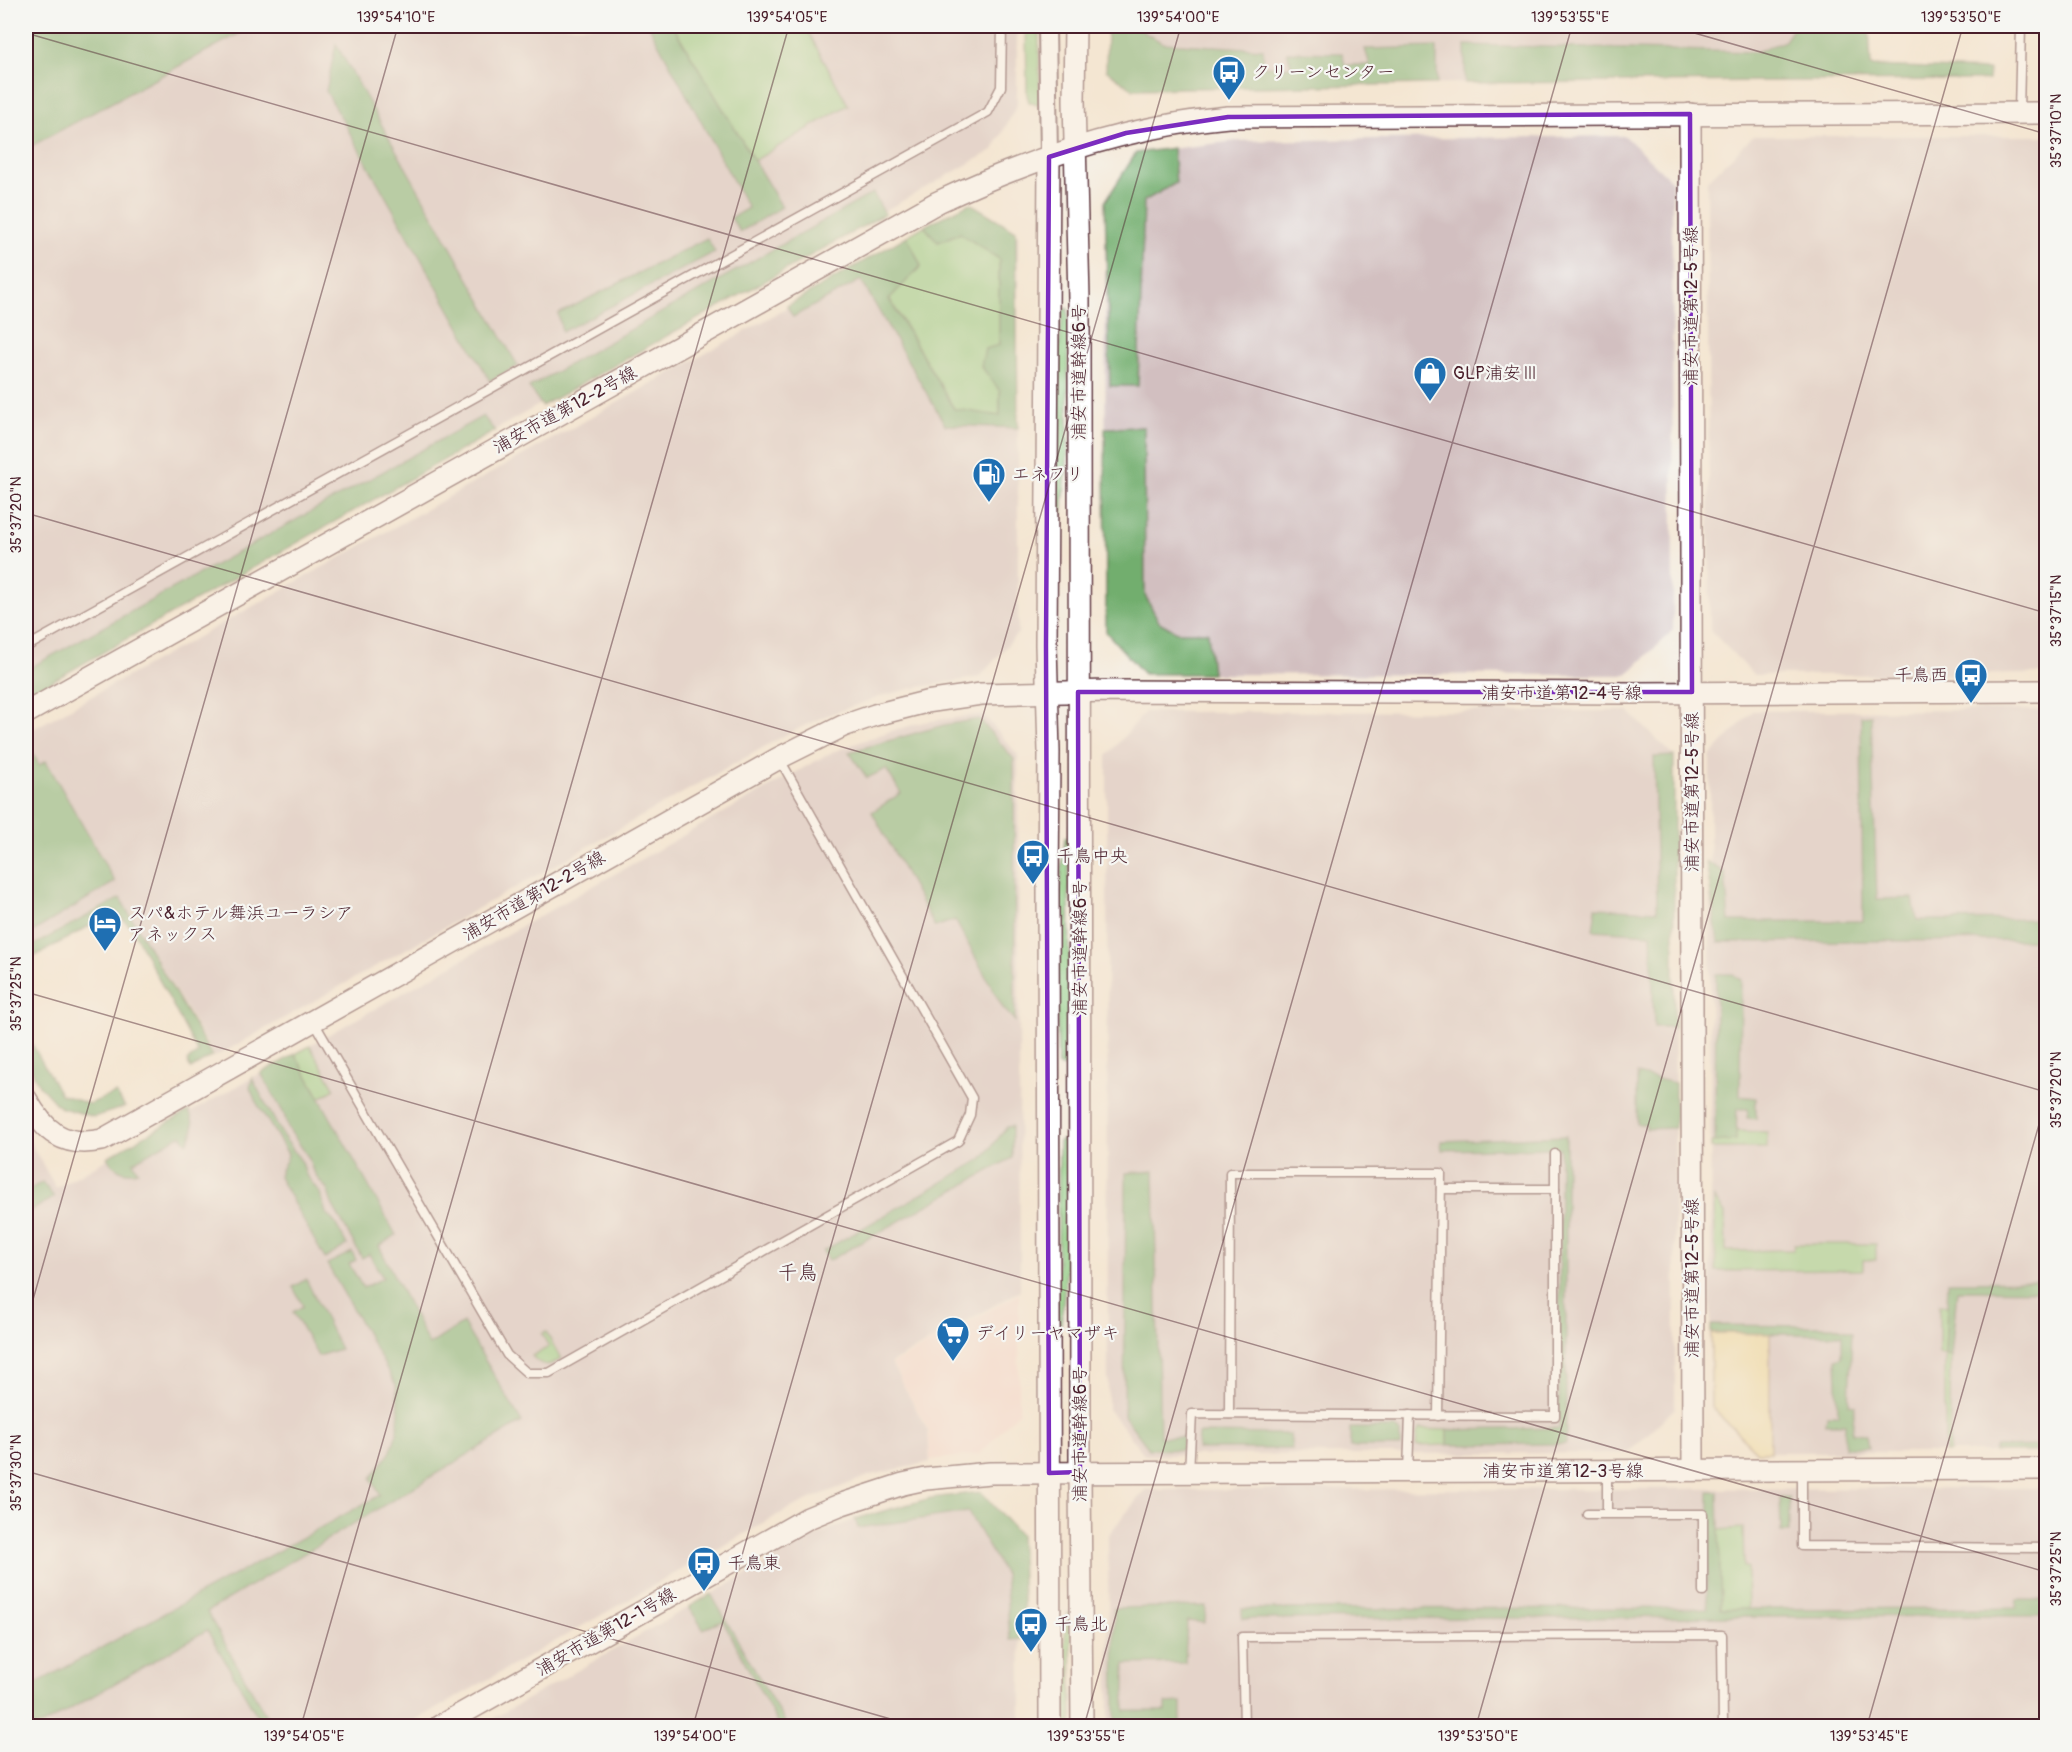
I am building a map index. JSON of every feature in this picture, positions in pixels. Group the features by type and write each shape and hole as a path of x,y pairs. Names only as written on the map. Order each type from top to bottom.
{"street":[{"name":"浦安市道幹線6号","path":"1047,26 1049,157 1046,645 1049,752 1050,1726"},
{"name":"浦安市道幹線6号","path":"1075,26 1079,299 1078,692 1080,735 1082,1726"},
{"name":"浦安市道第12-2号線","path":"26,713 938,202 986,180 1110,137 1161,125 1228,117 2046,112"},
{"name":"浦安市道第12-5号線","path":"1690,114 1693,1470"},
{"name":"浦安市道第12-2号線","path":"26,1099 35,1115 59,1137 72,1142 87,1143 102,1140 779,758 843,726 899,708 981,694 1078,692"},
{"name":"浦安市道第12-4号線","path":"1078,692 2046,692"},
{"name":"浦安市道第12-3号線","path":"1080,1472 2046,1469"},
{"name":"浦安市道第12-1号線","path":"440,1726 783,1532 842,1504 881,1490 926,1479 990,1473 1080,1472"}],"lane":[{"path":"26,647 988,112 1001,87 1002,26"},
{"path":"2019,113 2021,26"},
{"path":"314,1021 507,1355 527,1373 549,1373 958,1141 970,1115 972,1098 779,758"},
{"path":"1189,1472 1192,1414 1555,1416 1555,1154"},
{"path":"1229,1414 1230,1173 1441,1173 1438,1416"},
{"path":"1441,1189 1555,1189"},
{"path":"1408,1472 1410,1415"},
{"path":"1802,1469 1802,1546 2046,1548"},
{"path":"1606,1471 1607,1514"},
{"path":"1587,1514 1703,1514 1703,1592"},
{"path":"1244,1726 1242,1637 1722,1635 1723,1726"}],"highlighted area":[{"path":"1690,114 1692,692 1078,692 1080,1472 1049,1473 1046,645 1049,157 1126,133 1228,117"}],"shaded area":[{"path":"77,26 1017,26 1017,105 993,150 26,693 26,44"},
{"path":"1107,26 1838,26 1838,80 1133,89 1107,71"},
{"path":"1625,136 1672,181 1673,630 1627,675 1144,674 1106,632 1105,202 1136,153 1237,141"},
{"path":"1753,136 2046,136 2046,674 1754,675 1710,630 1707,181"},
{"path":"971,205 1018,235 1018,633 980,677 913,688 882,696 825,716 787,734 215,1057 120,897 26,947 26,733"},
{"path":"2046,710 2046,1452 1757,1452 1711,1407 1710,756 1753,711"},
{"path":"1628,711 1674,756 1675,1408 1628,1453 1145,1455 1108,1409 1107,756 1145,712"},
{"path":"983,714 1018,755 1020,1291 891,1363 928,1431 930,1462 871,1475 785,1511 406,1726 26,1726 26,1135 56,1188 835,751 924,722"},
{"path":"1019,1294 1019,1411 980,1454 930,1460 929,1431 892,1364"},
{"path":"2046,1488 2046,1726 1109,1726 1108,1535 1145,1490"},
{"path":"981,1492 1020,1535 1021,1726 480,1726 801,1543 828,1530 882,1510 931,1498"}],"green space":[{"path":"26,26 253,26 26,149"},
{"path":"649,26 673,26 782,207 740,232 731,218 748,208"},
{"path":"673,26 805,26 848,105 754,161"},
{"path":"1026,26 1039,26 1040,106 1029,102 1027,95"},
{"path":"1107,26 1140,26 1140,30 1163,43 1263,49 1264,66 1292,67 1287,52 1342,53 1345,65 1370,65 1365,49 1437,47 1437,84 1133,89 1106,70"},
{"path":"1795,26 1869,26 1871,66 1989,70 1988,80 1465,83 1465,45 1756,52 1785,41"},
{"path":"336,44 518,366 490,381 326,91"},
{"path":"1173,148 1176,183 1144,201 1138,386 1110,386 1105,202 1136,153"},
{"path":"873,193 885,214 542,406 529,387"},
{"path":"970,203 1016,231 1018,428 945,425 861,280 793,317 787,306 907,236 921,266 889,299 954,409 1000,416 1000,391 981,366 985,349 999,345 999,259 960,233 938,242 924,226"},
{"path":"924,226 938,242 960,233 999,259 1000,417 954,409 889,298 921,266 907,236"},
{"path":"707,238 715,252 562,332 558,314"},
{"path":"1063,309 1068,309 1068,451 1059,544 1054,544 1054,402"},
{"path":"483,416 495,431 26,696 26,670"},
{"path":"1144,427 1145,595 1159,622 1177,632 1208,632 1212,674 1144,674 1106,632 1105,428"},
{"path":"1871,715 1877,899 1913,898 1917,920 2046,919 2046,940 1718,942 1706,861 1725,873 1729,921 1863,921 1861,716"},
{"path":"979,719 1014,759 1015,1021 1003,1008 955,920 935,927 872,812 901,793 886,769 867,778 849,752 944,725"},
{"path":"26,740 39,765 46,761 115,882 26,936"},
{"path":"1674,756 1674,1027 1654,1027 1651,934 1593,930 1596,908 1657,911 1654,757"},
{"path":"1065,837 1069,837 1070,1061 1065,1067 1061,1067 1058,1065 1056,931"},
{"path":"120,898 212,1056 191,1069 187,1061 198,1053 131,927 115,912 26,961 26,949"},
{"path":"1716,974 1733,974 1741,980 1740,1096 1756,1098 1756,1119 1747,1118 1748,1109 1737,1109 1736,1140 1715,1142"},
{"path":"26,1033 60,1094 89,1104 116,1093 125,1107 94,1117 59,1107 39,1085 26,1059"},
{"path":"310,1046 335,1089 320,1098 295,1054"},
{"path":"295,1054 396,1235 379,1246 429,1345 463,1323 522,1422 207,1612 272,1726 263,1726 207,1630 41,1726 26,1726 26,1689 380,1495 371,1478 390,1453 397,1433 399,1411 396,1385 327,1264 352,1252 356,1260 349,1264 363,1288 383,1278 369,1254 362,1258 332,1204 327,1189 319,1180 312,1169 309,1158 288,1128 284,1114 261,1073"},
{"path":"1637,1074 1675,1083 1675,1128 1646,1129 1646,1124 1637,1124"},
{"path":"252,1078 283,1136 302,1162 306,1175 320,1193 326,1213 335,1223 347,1245 325,1259 279,1177 288,1154 256,1102 250,1088"},
{"path":"189,1111 193,1127 187,1143 181,1135 133,1162 138,1171 120,1170 107,1157"},
{"path":"1012,1126 1012,1158 828,1261 823,1251 982,1159 1007,1127"},
{"path":"1736,1131 1767,1132 1767,1148 1711,1148 1711,1142 1735,1140"},
{"path":"1566,1136 1566,1444 1448,1445 1448,1430 1559,1428 1560,1148 1442,1150 1441,1141"},
{"path":"1068,1141 1069,1144 1070,1234 1061,1324 1057,1324 1059,1142"},
{"path":"1154,1171 1160,1437 1183,1437 1182,1450 1149,1449 1124,1416 1126,1173"},
{"path":"42,1182 54,1197 26,1214 26,1192"},
{"path":"1714,1198 1725,1213 1726,1251 1793,1250 1794,1244 1876,1244 1876,1260 1863,1260 1863,1270 1716,1271"},
{"path":"306,1279 340,1349 318,1356 293,1312 303,1306 293,1287"},
{"path":"2046,1281 2046,1291 1957,1290 1951,1356 1945,1355 1948,1282"},
{"path":"1939,1305 1947,1306 1945,1354 1951,1356 1949,1452 1945,1452 1945,1355 1939,1354"},
{"path":"1711,1325 1833,1326 1852,1332 1849,1404 1855,1405 1852,1433 1866,1434 1868,1448 1844,1447 1845,1424 1826,1424 1827,1415 1838,1415 1836,1359 1842,1357 1842,1335 1711,1333"},
{"path":"546,1332 561,1359 545,1365 532,1356 549,1347 542,1334"},
{"path":"1350,1428 1395,1428 1400,1431 1400,1447 1350,1447"},
{"path":"1420,1429 1448,1430 1448,1445 1416,1446 1417,1433"},
{"path":"1198,1433 1290,1434 1292,1449 1197,1449"},
{"path":"2046,1446 2046,1452 1993,1452 1994,1447"},
{"path":"981,1492 1020,1535 1025,1639 1010,1640 1005,1575 968,1512 858,1528 855,1519 931,1498"},
{"path":"1709,1492 1718,1492 1721,1609 2016,1608 2017,1600 2046,1600 2046,1616 1242,1619 1242,1609 1707,1608"},
{"path":"1780,1497 1789,1497 1789,1532 1781,1532"},
{"path":"1743,1528 1748,1609 1720,1609 1718,1530"},
{"path":"711,1594 787,1726 779,1726 723,1621 703,1629 689,1607"},
{"path":"1206,1606 1205,1623 1187,1621 1185,1663 1125,1664 1125,1711 1166,1711 1166,1703 1181,1702 1181,1726 1115,1726 1114,1608"},
{"path":"1067,1613 1071,1614 1072,1726 1058,1726 1059,1704"}],"sand":[{"path":"1711,1333 1770,1334 1770,1452 1757,1452 1711,1407"}],"place":[{"name":"クリーンセンター","path":"1229,101"},
{"name":"GLP浦安Ⅲ","path":"1430,402"},
{"name":"エネフリ","path":"989,503"},
{"name":"千鳥西","path":"1971,704"},
{"name":"千鳥中央","path":"1033,885"},
{"name":"スパ&ホテル舞浜ユーラシア アネックス","path":"105,952"},
{"name":"デイリーヤマザキ","path":"953,1362"},
{"name":"千鳥東","path":"704,1592"},
{"name":"千鳥北","path":"1031,1653"}],"district":[{"name":"千鳥","path":"798,1272"}]}
